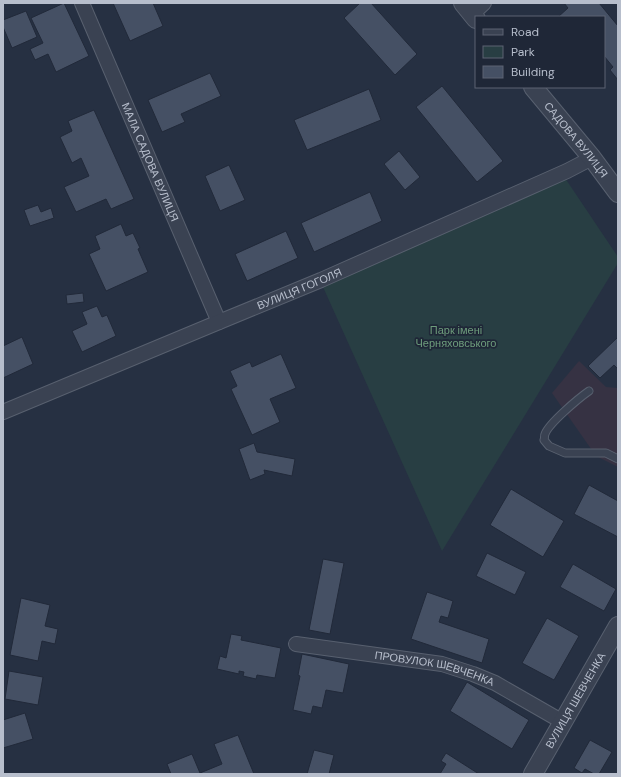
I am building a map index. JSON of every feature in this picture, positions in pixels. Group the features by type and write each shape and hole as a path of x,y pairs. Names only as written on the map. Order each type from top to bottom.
{"street":[{"name":"МАЛА САДОВА ВУЛИЦЯ","path":"82,3 218,322"},
{"name":"САДОВА ВУЛИЦЯ","path":"534,88 592,158 618,193"},
{"name":"ВУЛИЦЯ ГОГОЛЯ","path":"3,412 321,280 567,171 592,158"},
{"name":"ВУЛИЦЯ ШЕВЧЕНКА","path":"532,774 618,626"},
{"name":"ПРОВУЛОК ШЕВЧЕНКА","path":"296,644 442,664 495,683 563,722"}],"lane":[{"path":"589,391 573,403 545,433 544,440 549,446 566,452 606,453 618,459"}],"shaded area":[{"path":"579,361 606,387 618,388 618,467 596,456 552,393"}],"green space":[{"name":"Парк імені Черняховського","path":"563,175 618,257 618,263 442,551 323,287"}],"building":[{"path":"64,3 89,56 56,72 48,54 35,60 30,49 43,43 31,18"},
{"path":"113,3 153,3 163,26 130,41"},
{"path":"360,3 371,3 417,54 395,75 344,18"},
{"path":"564,3 599,3 618,26 618,80 610,70 613,67 605,57 605,16 559,16 568,8"},
{"path":"26,11 37,37 12,48 3,27 3,20"},
{"path":"210,73 221,96 181,114 185,122 162,132 148,100"},
{"path":"442,86 503,161 477,182 416,107"},
{"path":"369,89 381,120 307,150 294,120"},
{"path":"94,110 134,199 111,209 106,199 76,212 64,187 89,176 81,158 72,163 60,137 72,131 68,121"},
{"path":"399,151 420,177 405,190 384,164"},
{"path":"229,165 245,200 220,211 205,176"},
{"path":"370,192 382,221 314,252 301,223"},
{"path":"38,205 41,212 51,208 54,218 30,226 24,210"},
{"path":"121,224 126,236 133,233 148,272 106,291 89,254 100,249 95,236"},
{"path":"286,231 298,258 247,281 235,254"},
{"path":"83,293 84,302 67,304 66,295"},
{"path":"97,306 102,317 107,315 116,336 82,352 72,331 87,324 82,312"},
{"path":"22,337 33,364 3,378 3,346"},
{"path":"618,337 618,369 614,365 600,378 588,366"},
{"path":"281,354 296,388 270,399 280,422 252,435 231,389 237,386 230,371 250,362 252,367"},
{"path":"254,443 257,452 295,459 292,476 264,470 265,474 250,480 239,449"},
{"path":"589,485 618,501 618,537 574,514"},
{"path":"511,489 564,521 543,557 490,525"},
{"path":"487,553 526,572 515,595 476,576"},
{"path":"323,559 344,563 330,634 309,630"},
{"path":"573,564 616,589 604,611 560,587"},
{"path":"427,592 453,601 448,618 441,616 439,622 489,639 482,663 411,639"},
{"path":"21,598 50,605 45,626 58,629 55,644 42,641 38,661 10,655"},
{"path":"547,618 579,636 554,680 522,663"},
{"path":"231,634 242,636 241,640 281,648 275,678 257,675 256,679 243,676 244,672 239,671 239,674 217,669 220,656 226,658"},
{"path":"302,654 349,664 343,693 326,690 322,708 313,706 311,714 293,710 300,676 298,675"},
{"path":"9,671 43,677 38,705 5,699"},
{"path":"467,682 529,720 512,749 450,711"},
{"path":"25,713 33,739 3,748 3,720"},
{"path":"238,735 254,774 171,774 167,764 192,754 200,773 222,764 214,744"},
{"path":"590,740 612,752 599,774 594,774 585,769 582,773 574,768"},
{"path":"314,750 334,755 329,774 307,774"},
{"path":"446,753 479,774 440,774 446,764 441,761"}]}
